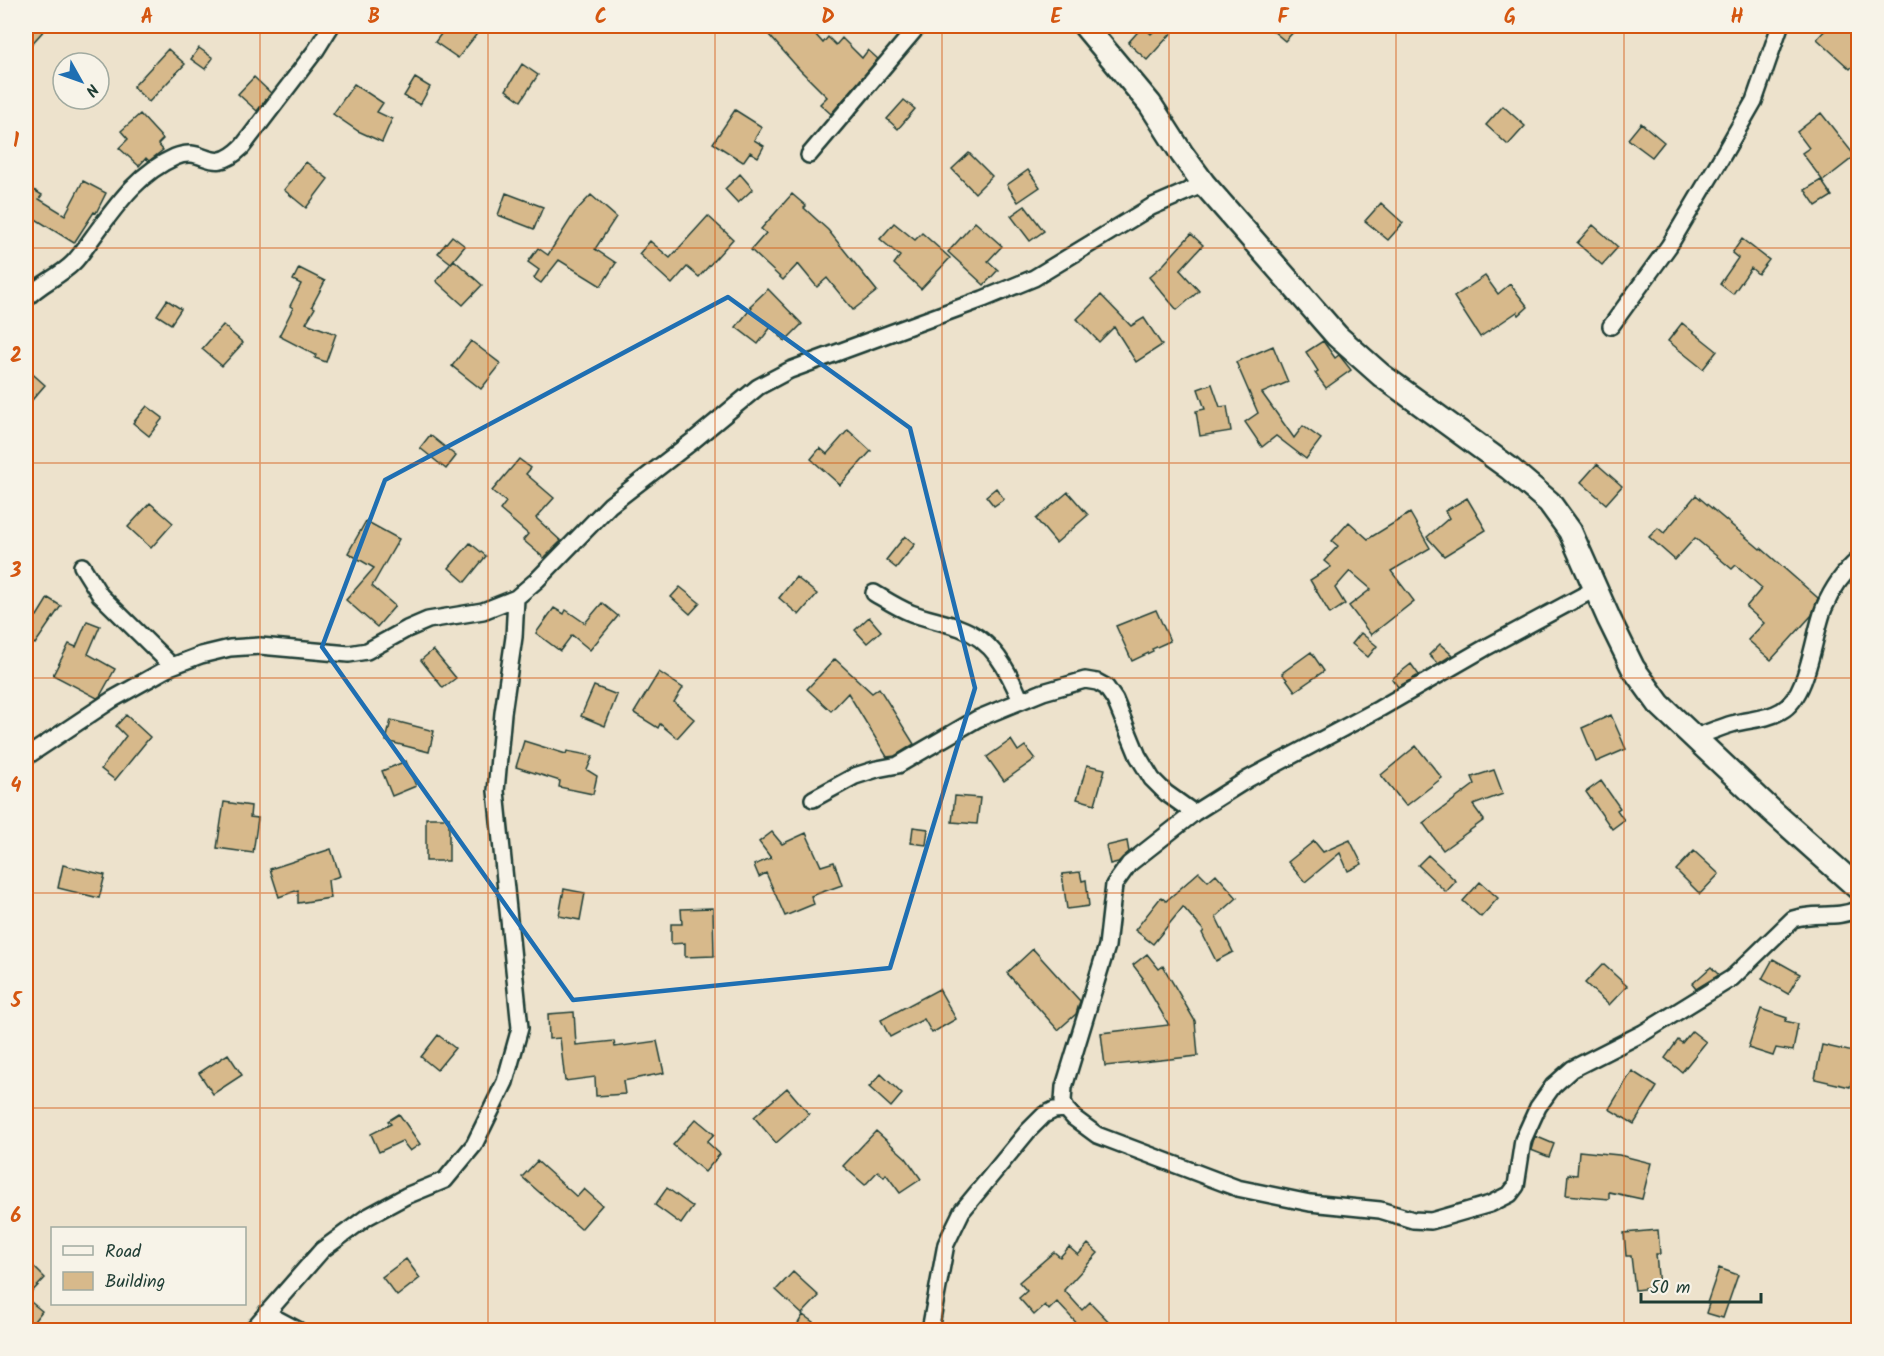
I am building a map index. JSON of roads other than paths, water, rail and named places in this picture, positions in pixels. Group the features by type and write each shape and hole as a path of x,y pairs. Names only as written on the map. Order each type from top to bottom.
{"street":[{"path":"26,299 74,262 132,186 151,172 176,156 190,154 218,162 231,158 242,147 316,50 331,26"},
{"path":"809,156 918,26"},
{"path":"1085,26 1150,104 1204,184 1337,336 1381,375 1509,468 1549,502 1570,531 1633,668 1659,704 1858,888"},
{"path":"1611,326 1669,246 1754,101 1780,26"},
{"path":"26,757 113,699 172,666 201,655 230,648 260,646 348,654 368,651 428,620 483,611 516,598 537,580 610,505 758,387 790,370 1034,278 1151,207 1204,184"},
{"path":"1694,738 1733,724 1783,711 1794,699 1804,678 1824,610 1834,587 1858,560"},
{"path":"82,567 100,595 172,666"},
{"path":"1595,589 1248,779 1194,813 1129,864 1114,885 1107,946 1064,1087 1063,1101 1066,1109 1097,1135 1237,1188 1301,1202 1380,1210 1413,1220 1431,1221 1490,1204 1510,1194 1516,1186 1523,1140 1538,1107 1552,1086 1572,1069 1642,1033 1732,978 1793,919 1804,915 1846,915 1858,909"},
{"path":"874,593 909,612 961,628 976,636 990,647 1004,664 1021,701"},
{"path":"252,1330 322,1250 367,1217 445,1179 474,1146 505,1082 520,1028 495,791 514,637 516,598"},
{"path":"813,799 855,776 877,768 898,765 977,720 1021,701 1085,680 1097,682 1106,687 1115,700 1138,756 1152,779 1166,793 1194,813"},
{"path":"930,1330 946,1244 962,1211 1028,1131 1054,1110 1066,1109"},
{"path":"266,1314 298,1330"}]}
